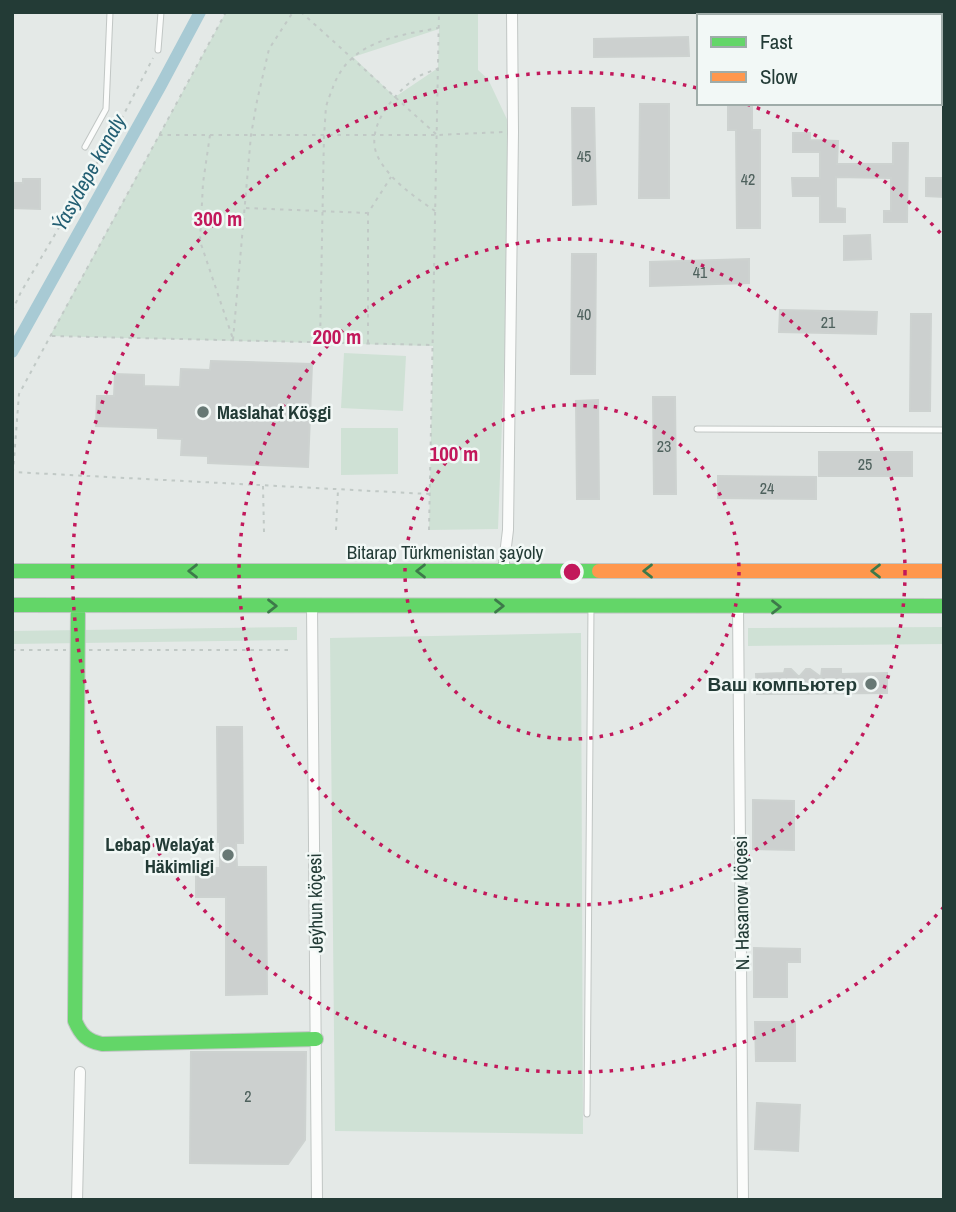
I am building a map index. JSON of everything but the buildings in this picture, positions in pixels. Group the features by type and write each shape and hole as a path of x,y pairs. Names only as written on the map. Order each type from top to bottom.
{"main road":[{"name":"Bitarap Türkmenistan şaýoly","path":"12,571 944,571"},
{"path":"78,605 75,1021 79,1033 90,1042 102,1044 316,1039"},
{"path":"12,606 944,606"}],"street":[{"path":"503,571 508,530 512,12"},
{"name":"Jeýhun köçesi","path":"312,606 317,1200"},
{"name":"N. Hasanow köçesi","path":"738,607 743,1200"},
{"path":"76,1200 80,1072"}],"lane":[{"path":"85,147 106,109 110,12"},
{"path":"158,50 161,12"},
{"path":"697,429 944,430"},
{"path":"587,1114 591,606"}],"path":[{"path":"226,12 19,394 13,472 429,494"},
{"path":"233,340 251,135 269,48 293,12"},
{"path":"301,12 437,135"},
{"path":"429,530 439,12"},
{"path":"320,343 326,105 337,78 352,57 363,48 400,35 439,28"},
{"path":"12,311 110,141 158,50"},
{"path":"435,211 392,176 377,158 374,135 384,111 395,97 414,79 438,68"},
{"path":"158,135 437,135 513,132"},
{"path":"210,135 203,183 200,241 233,340"},
{"path":"368,344 368,213 392,176"},
{"path":"245,208 368,213"},
{"path":"50,336 433,345"},
{"path":"263,485 264,532"},
{"path":"336,530 338,489"},
{"path":"12,650 288,650"}],"green space":[{"path":"226,12 478,12 478,70 488,79 513,132 498,529 429,530 433,346 50,336","holes":["439,29 438,68 395,97 353,57"]},
{"path":"344,353 406,356 403,411 341,408"},
{"path":"341,428 398,428 398,474 341,475"},
{"path":"297,627 297,640 12,644 12,631"},
{"path":"944,627 944,644 748,646 748,628"},
{"path":"581,633 583,1134 335,1131 330,638"}],"waterway":[{"name":"Ýasydepe kanaly","path":"12,352 200,12"}],"traffic: fast":[{"path":"12,571 599,571"},
{"path":"12,605 944,606"},
{"path":"78,605 77,1026 88,1039 102,1044 316,1039"}],"traffic: slow":[{"path":"599,571 944,571"}],"place":[{"name":"Maslahat Köşgi","path":"203,412"},
{"name":"Ваш компьютер","path":"871,684"},
{"name":"Lebap Welaýat Häkimligi","path":"228,855"}]}
